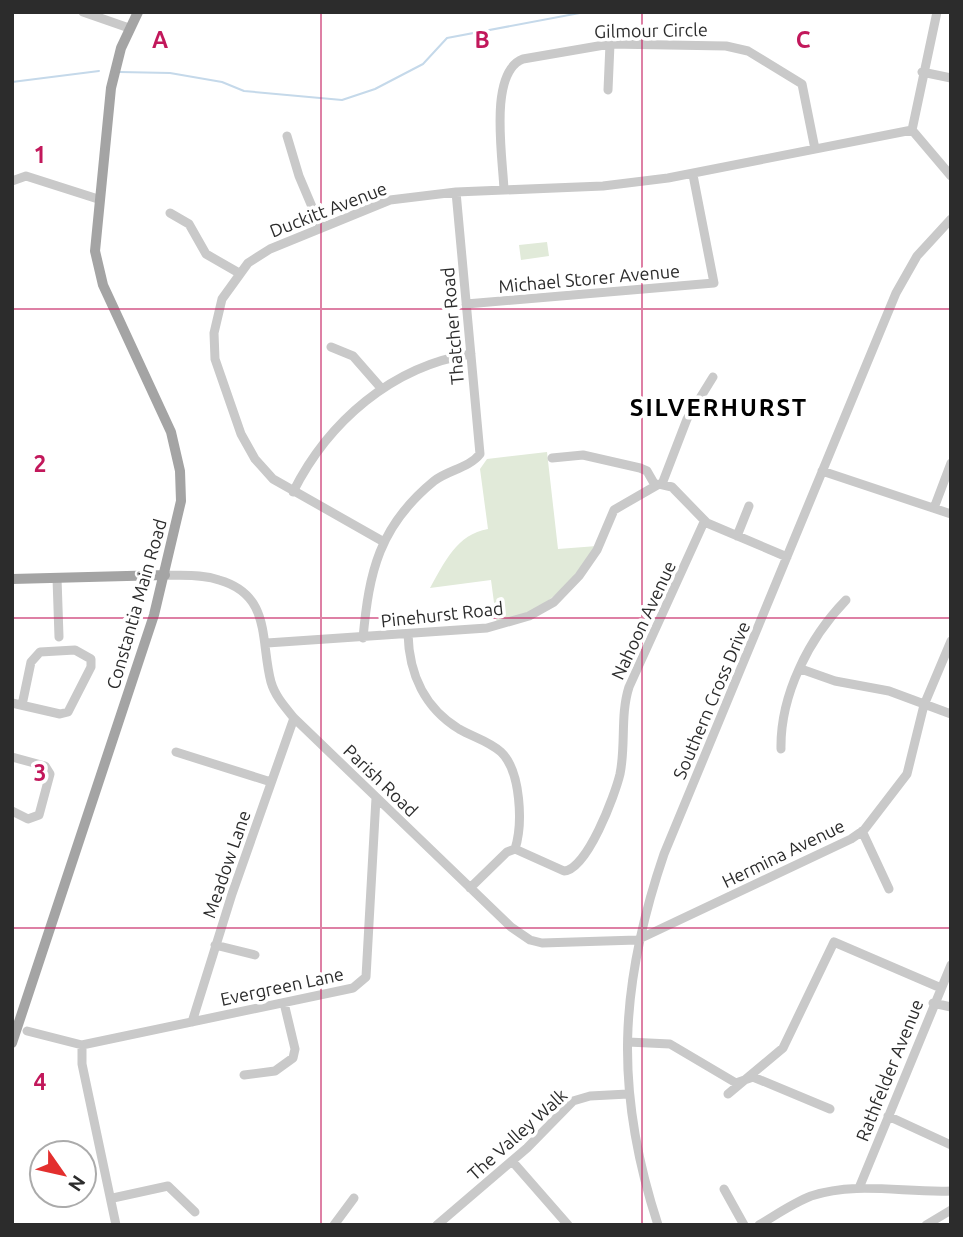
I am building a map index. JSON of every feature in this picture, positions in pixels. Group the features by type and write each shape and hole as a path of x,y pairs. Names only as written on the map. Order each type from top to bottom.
{"main road":[{"name":"Constantia Main Road","path":"12,1043 58,912 165,575 181,501 178,456 171,432 103,285 95,251 98,199 113,74 129,28 138,12"},
{"path":"12,579 165,575"}],"street":[{"path":"83,12 129,28"},
{"path":"937,12 922,72 912,130 951,176"},
{"path":"608,90 610,44"},
{"name":"Gilmour Circle","path":"504,190 500,93 514,64 523,58 610,44 705,44 748,51 802,84 815,149"},
{"path":"922,72 951,78"},
{"name":"Duckitt Avenue","path":"384,542 293,492 263,469 246,446 215,359 217,316 222,299 239,273 270,248 390,200 456,192 593,187 693,175 912,130"},
{"path":"287,136 299,176 321,228"},
{"name":"Michael Storer Avenue","path":"466,304 714,283 693,175"},
{"path":"12,181 26,176 98,199"},
{"name":"Thatcher Road","path":"384,542 424,489 440,476 478,456 456,192"},
{"path":"170,213 189,224 206,254 239,273"},
{"name":"Southern Cross Drive","path":"658,1225 637,1154 628,1094 628,1042 637,940 664,854 901,281 924,247 951,219"},
{"path":"331,347 354,356 381,388"},
{"path":"293,492 323,440 381,388 441,359 471,354"},
{"path":"658,484 687,419 713,377"},
{"path":"552,458 583,455 640,468 648,472 658,484 672,488 704,522 787,557"},
{"path":"934,508 951,463"},
{"path":"822,471 951,514"},
{"name":"Pinehurst Road","path":"267,643 499,626 529,616 554,602 572,585 593,558 614,510 658,484"},
{"path":"737,536 749,506"},
{"name":"Nahoon Avenue","path":"515,849 565,871 578,867 588,852 619,775 623,708 629,687 704,522"},
{"path":"363,638 370,576 384,542"},
{"name":"Parish Road","path":"165,575 209,578 236,588 257,610 267,643 271,683 294,718 511,927 530,940 558,945 637,940"},
{"path":"57,578 59,637"},
{"path":"781,749 786,707 801,669 821,627 846,600"},
{"path":"408,634 414,675 433,707 460,729 494,747 510,763 521,818 515,849 507,852 470,888"},
{"name":"Hermina Avenue","path":"637,940 851,839 862,831 907,774 924,705 951,641"},
{"path":"75,650 82,651 91,659 91,667 68,712 60,714 17,704 31,662 40,652 75,650"},
{"path":"801,669 835,681 876,687 951,715"},
{"name":"Meadow Lane","path":"192,1022 215,945 294,718"},
{"path":"176,752 271,782"},
{"path":"12,757 45,766 50,774 39,815 28,819 12,811"},
{"name":"Evergreen Lane","path":"27,1031 82,1045 354,988 366,977 376,798"},
{"path":"374,818 387,809"},
{"path":"862,831 889,889"},
{"path":"728,1094 778,1053 801,1015 834,942 941,988"},
{"path":"215,945 256,955"},
{"name":"Rathfelder Avenue","path":"859,1188 933,1003 951,965"},
{"path":"244,1075 275,1071 293,1058 296,1049 284,1003"},
{"path":"933,1003 951,1007"},
{"path":"628,1042 670,1044 736,1083 752,1077 830,1109"},
{"path":"82,1045 82,1064 113,1198 116,1225"},
{"name":"The Valley Walk","path":"437,1225 512,1161 573,1101 590,1096 628,1094"},
{"path":"888,1116 951,1145"},
{"path":"512,1161 568,1225"},
{"path":"113,1198 168,1186 195,1212"},
{"path":"759,1225 808,1197 859,1188 951,1191"},
{"path":"724,1189 744,1225"},
{"path":"334,1225 354,1198"},
{"path":"928,1224 951,1210"}],"green space":[{"path":"547,242 549,256 521,260 519,245"},
{"path":"547,452 558,549 597,546 565,586 544,604 497,625 491,580 430,588 446,560 460,543 477,532 488,529 480,469 487,459"}],"waterway":[{"path":"120,72 170,73 222,82 244,91 342,100 375,89 423,64 447,38 585,12"},
{"path":"12,82 99,71"}],"district":[{"name":"SILVERHURST","path":"719,407"}]}
